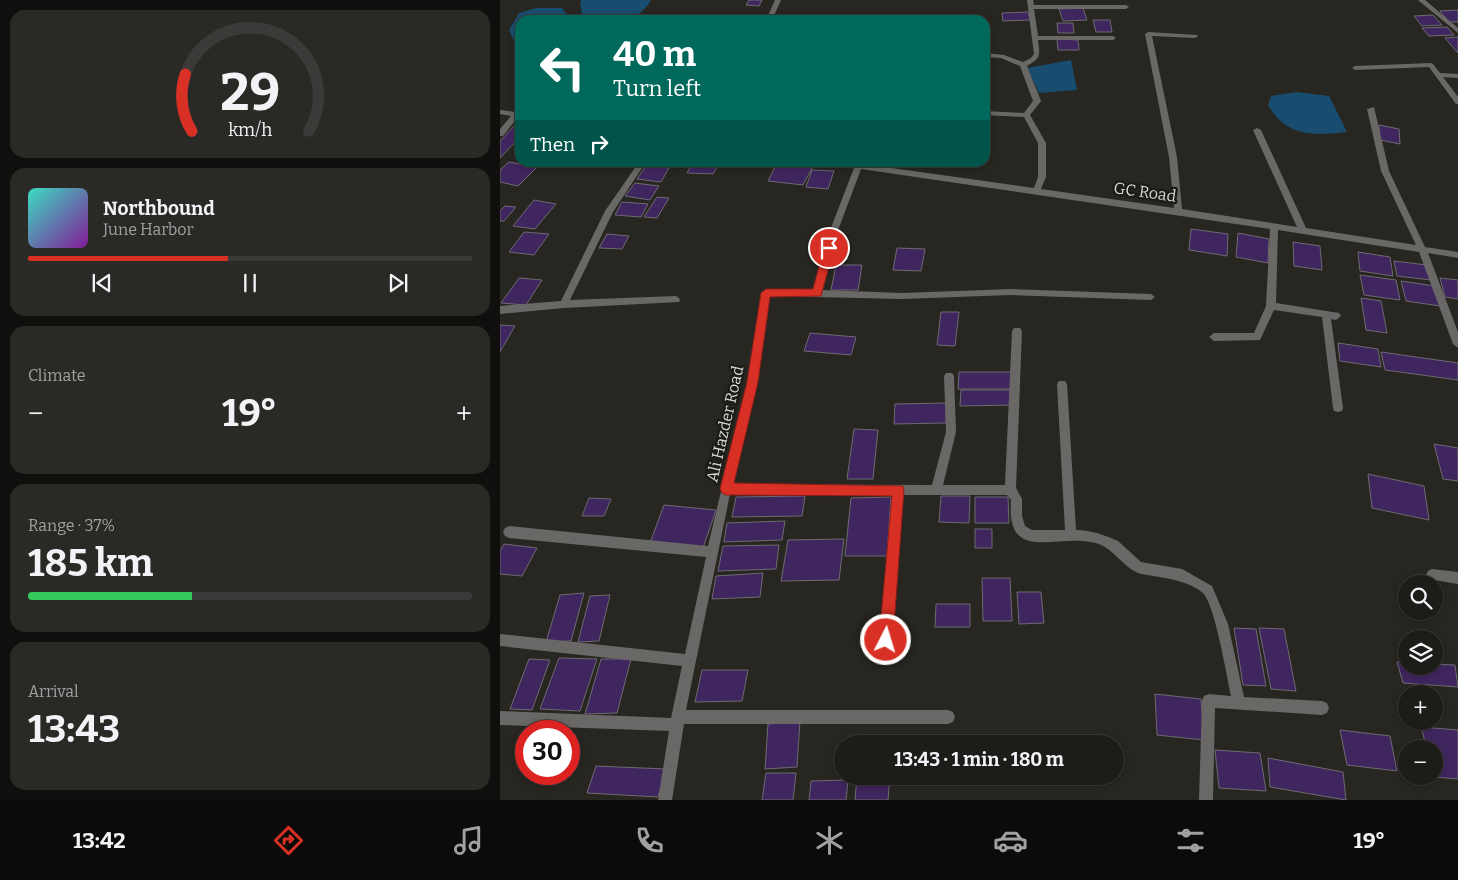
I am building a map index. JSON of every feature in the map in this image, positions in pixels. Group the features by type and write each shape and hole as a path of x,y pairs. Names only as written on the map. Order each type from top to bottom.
{"street":[{"path":"772,15 778,0"},
{"path":"1421,0 1458,31"},
{"path":"1023,65 1034,59 1037,54 1030,3 1126,7"},
{"path":"1178,212 1173,157 1148,34 1195,36"},
{"path":"1035,38 1113,38"},
{"path":"990,55 1002,56 1023,65 1037,101 1026,115"},
{"path":"1355,68 1431,65 1458,102"},
{"path":"1439,75 1458,76"},
{"path":"1371,109 1385,171 1422,250 1458,344"},
{"path":"500,112 515,113"},
{"path":"990,113 1026,115"},
{"path":"1026,115 1042,143 1042,177 1036,192"},
{"path":"500,134 515,117"},
{"path":"1257,130 1303,231"},
{"path":"564,304 609,211 639,167"},
{"path":"858,167 833,233 817,293 902,296 1012,292 1151,297"},
{"name":"GC Road","path":"877,167 1458,255"},
{"path":"1214,336 1257,336 1271,306 1274,227"},
{"name":"Ali Hazder Road","path":"665,800 677,721 691,661 712,552 752,382 766,293 817,293"},
{"path":"500,310 564,304 676,300"},
{"path":"1271,306 1336,316"},
{"path":"1326,314 1338,408"},
{"path":"1017,331 1010,490 1017,499 1016,524 1022,532 1031,536 1091,536 1114,545 1138,566 1182,575 1208,590 1222,624 1239,702"},
{"path":"936,490 951,432 949,376"},
{"path":"1062,384 1071,536"},
{"path":"726,489 1010,490"},
{"path":"886,640 898,490"},
{"path":"509,532 712,552"},
{"path":"1443,576 1458,578"},
{"path":"500,640 691,661"},
{"path":"1206,800 1209,701 1322,708"},
{"path":"500,718 677,721 948,717"}],"water":[{"path":"581,0 651,0 646,8 637,15 582,15"},
{"path":"536,8 562,8 567,15 518,15"},
{"path":"515,20 515,41 514,41 509,30"},
{"path":"1071,60 1077,90 1039,93 1027,68"},
{"path":"1297,92 1329,96 1347,132 1312,134 1292,129 1283,123 1275,116 1268,105 1271,96"}],"building":[{"path":"749,0 762,0 759,6 746,5"},
{"path":"1083,8 1087,20 1063,21 1059,9"},
{"path":"1458,10 1458,22 1449,22 1440,11"},
{"path":"1028,12 1030,20 1003,21 1002,13"},
{"path":"1433,15 1442,25 1422,26 1414,16"},
{"path":"1093,20 1110,20 1112,32 1096,32"},
{"path":"1057,23 1073,23 1074,33 1058,33"},
{"path":"1447,27 1454,35 1429,36 1422,28"},
{"path":"1458,37 1458,53 1445,38"},
{"path":"1057,39 1078,40 1079,50 1058,50"},
{"path":"515,125 515,142 500,158 500,141"},
{"path":"1379,125 1399,129 1400,144 1380,140"},
{"path":"509,162 515,163 515,167 537,167 518,186 500,182 500,170"},
{"path":"645,167 669,168 661,182 637,179"},
{"path":"690,167 717,167 713,174 687,173"},
{"path":"775,167 812,168 803,185 768,181"},
{"path":"812,170 834,171 828,189 806,187"},
{"path":"635,183 659,186 650,200 625,196"},
{"path":"657,197 669,198 657,218 644,217"},
{"path":"534,200 556,204 535,229 513,226"},
{"path":"622,202 648,204 641,217 615,215"},
{"path":"505,206 516,207 504,221 500,221 500,211"},
{"path":"1191,229 1228,234 1227,256 1189,250"},
{"path":"524,232 549,234 534,255 509,252"},
{"path":"1238,233 1269,239 1268,263 1236,257"},
{"path":"607,234 629,236 622,249 599,248"},
{"path":"1293,242 1320,246 1322,270 1294,266"},
{"path":"897,248 925,249 921,271 893,270"},
{"path":"1358,252 1390,257 1393,276 1360,271"},
{"path":"1394,261 1427,265 1431,280 1397,276"},
{"path":"836,265 862,265 858,290 831,290"},
{"path":"1360,275 1396,280 1400,300 1364,295"},
{"path":"519,278 542,280 526,305 501,303"},
{"path":"1440,278 1458,280 1458,299 1445,297"},
{"path":"1401,281 1435,286 1440,306 1406,301"},
{"path":"1361,298 1381,301 1387,333 1366,330"},
{"path":"941,312 959,312 955,346 937,345"},
{"path":"500,325 515,326 500,352"},
{"path":"810,333 856,337 851,355 804,351"},
{"path":"1338,343 1378,349 1381,367 1340,361"},
{"path":"1381,352 1458,363 1458,380 1385,370"},
{"path":"959,372 1012,372 1013,389 958,389"},
{"path":"961,390 1013,390 1013,405 960,406"},
{"path":"946,403 946,423 894,424 895,404"},
{"path":"854,429 878,430 873,479 847,479"},
{"path":"1434,444 1458,448 1458,481 1443,479"},
{"path":"1368,474 1424,486 1429,520 1372,508"},
{"path":"805,496 802,516 732,517 736,497"},
{"path":"941,496 970,496 969,523 939,522"},
{"path":"891,497 887,556 845,556 851,498"},
{"path":"975,497 1008,497 1009,523 975,523"},
{"path":"589,498 611,499 604,516 582,516"},
{"path":"664,505 716,510 703,548 650,543"},
{"path":"785,521 782,540 724,542 727,523"},
{"path":"975,529 992,529 992,548 975,548"},
{"path":"844,539 839,580 781,581 788,540"},
{"path":"504,544 537,548 522,576 500,574 500,551"},
{"path":"779,545 776,569 718,571 723,546"},
{"path":"763,573 760,597 712,599 716,576"},
{"path":"982,578 1010,578 1012,621 983,621"},
{"path":"1017,592 1041,592 1044,623 1019,624"},
{"path":"584,593 571,641 546,642 560,595"},
{"path":"610,595 599,641 578,642 590,596"},
{"path":"936,604 970,604 970,627 935,627"},
{"path":"1234,628 1256,629 1266,686 1243,685"},
{"path":"1259,628 1284,629 1296,691 1271,689"},
{"path":"559,658 597,659 580,711 540,709"},
{"path":"529,659 550,660 532,710 510,709"},
{"path":"601,659 631,659 617,713 585,714"},
{"path":"1443,664 1455,665 1458,687 1443,685 1403,683 1401,675 1443,675"},
{"path":"702,670 748,670 742,701 695,702"},
{"path":"1155,694 1201,699 1204,740 1157,735"},
{"path":"800,721 797,767 765,769 768,724"},
{"path":"1340,730 1390,736 1397,771 1347,765"},
{"path":"1422,730 1458,730 1458,779 1443,778 1443,740 1425,740"},
{"path":"1215,750 1260,753 1266,791 1219,788"},
{"path":"1268,758 1343,772 1346,800 1270,787"},
{"path":"596,766 666,769 658,797 587,793"},
{"path":"766,773 796,773 793,800 762,800"},
{"path":"834,780 834,785 848,785 846,800 809,800 811,781"},
{"path":"856,785 889,785 888,800 855,800"}],"route":[{"path":"829,248 817,293 766,293 752,382 726,489 898,490 886,640"}]}
